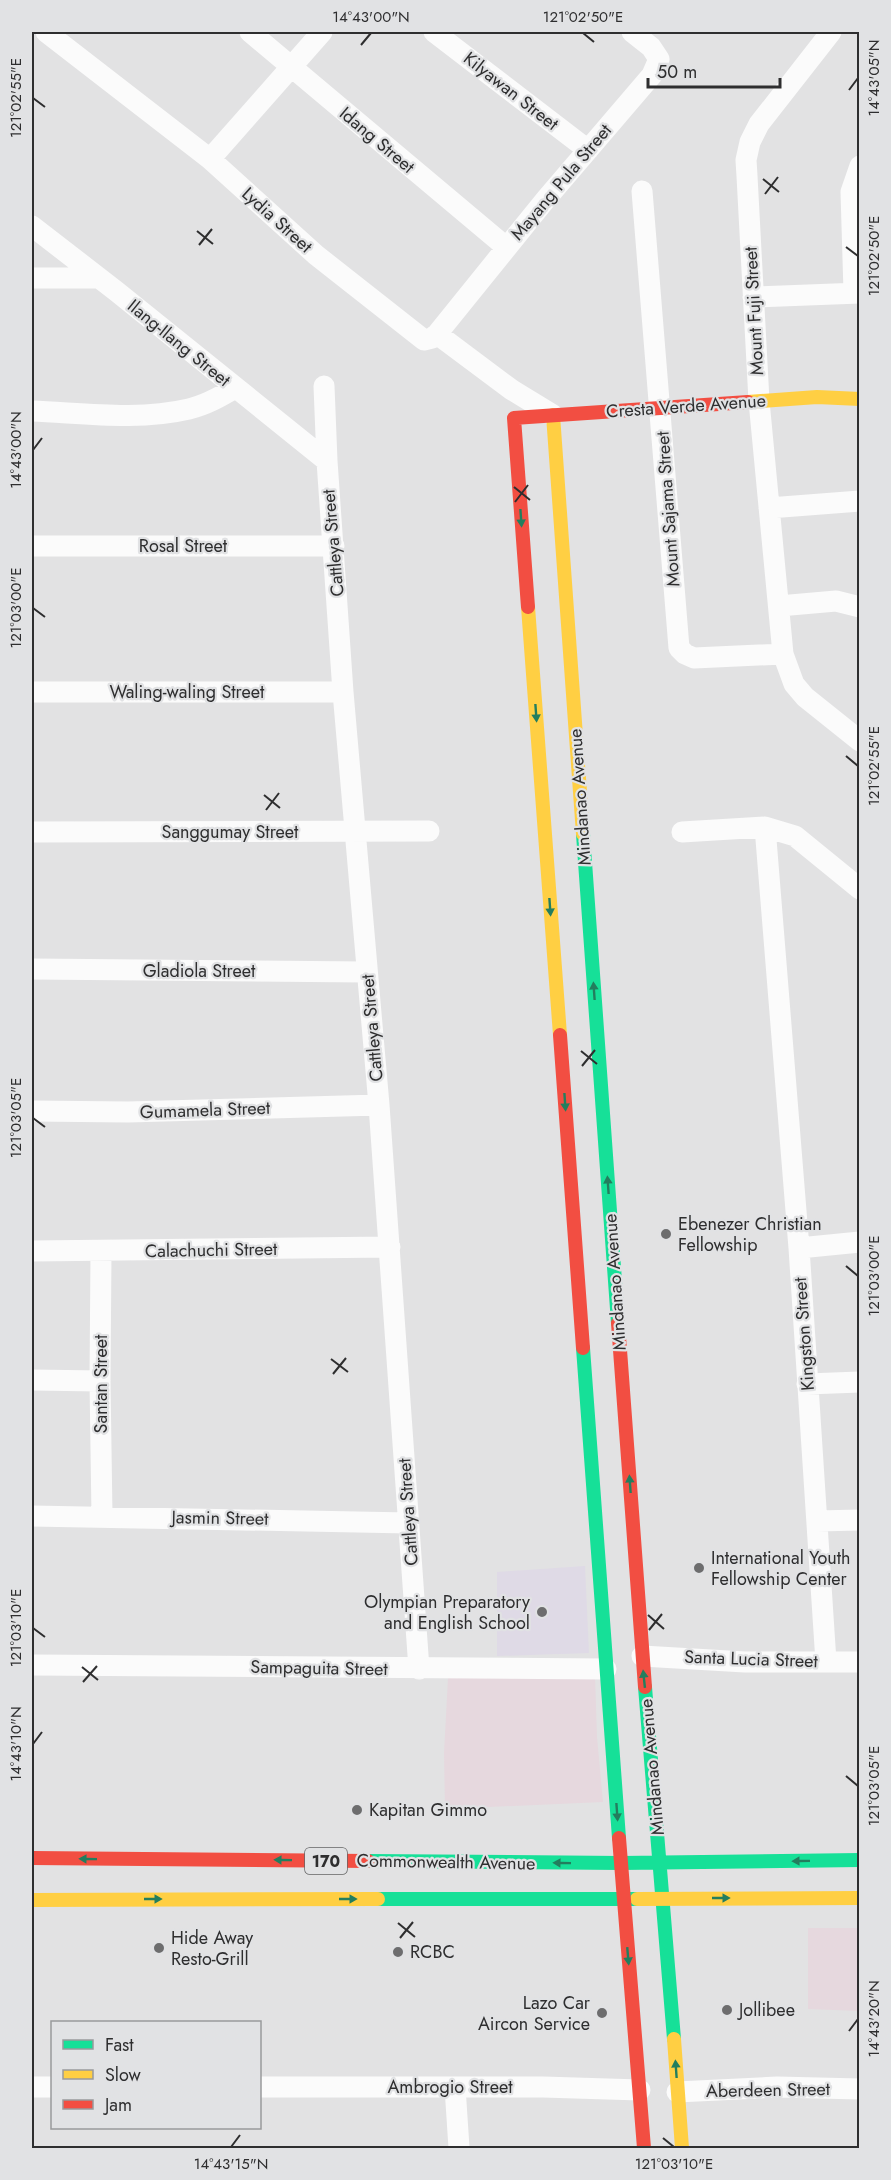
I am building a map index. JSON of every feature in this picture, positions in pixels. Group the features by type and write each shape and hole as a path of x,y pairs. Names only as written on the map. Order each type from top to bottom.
{"street":[{"name":"Lydia Street","path":"46,32 210,159 316,255 419,337 424,340 437,334"},
{"name":"Idang Street","path":"250,32 506,247"},
{"path":"210,159 322,32"},
{"name":"Kilyawan Street","path":"434,32 588,150"},
{"name":"Mayang Pula Street","path":"437,334 506,247 652,75 659,59 651,47 632,32"},
{"name":"Mount Fuji Street","path":"831,32 759,124 750,142 746,160 759,401 783,654 794,684 805,697 860,741"},
{"path":"753,297 857,293 851,192 860,166"},
{"name":"Mount Sajama Street","path":"642,191 679,648 694,658 783,654"},
{"name":"Ilang-Ilang Street","path":"32,226 327,461"},
{"path":"32,278 99,278"},
{"path":"437,334 512,390 553,415"},
{"name":"Cattleya Street","path":"324,386 343,692 379,1105 419,1669"},
{"path":"32,411 146,415 188,410 212,401 235,388"},
{"path":"512,390 513,418"},
{"name":"Cresta Verde Avenue","path":"513,418 817,397 860,399"},
{"name":"Mindanao Avenue","path":"553,415 557,542 662,1898 656,2091 644,2148"},
{"name":"Mindanao Avenue","path":"513,418 525,494 623,1898 656,2091 682,2148"},
{"path":"769,508 860,501"},
{"name":"Rosal Street","path":"32,546 334,546"},
{"path":"779,606 836,601 860,607"},
{"name":"Waling-waling Street","path":"32,692 343,692"},
{"path":"682,832 765,827 795,836 860,889"},
{"name":"Kingston Street","path":"765,827 799,1248 826,1662"},
{"name":"Sanggumay Street","path":"32,832 429,831"},
{"name":"Gladiola Street","path":"32,969 366,972"},
{"name":"Gumamela Street","path":"32,1111 128,1112 379,1105"},
{"path":"799,1248 860,1242"},
{"name":"Calachuchi Street","path":"32,1251 390,1247"},
{"name":"Santan Street","path":"102,1252 100,1381 102,1516"},
{"path":"32,1380 100,1381"},
{"path":"807,1384 860,1382"},
{"name":"Jasmin Street","path":"32,1516 409,1523"},
{"path":"817,1521 860,1520"},
{"name":"Santa Lucia Street","path":"642,1656 745,1662 860,1662"},
{"name":"Sampaguita Street","path":"32,1665 606,1669"},
{"name":"Commonwealth Avenue","path":"32,1858 621,1863 860,1860"},
{"name":"Commonwealth Avenue","path":"32,1899 860,1898"},
{"path":"32,2087 51,2087"},
{"name":"Ambrogio Street","path":"261,2087 455,2087 656,2091"},
{"path":"455,2087 459,2148"},
{"name":"Aberdeen Street","path":"656,2091 777,2087 860,2089"}],"shaded area":[{"name":"Olympian Preparatory and English School","path":"585,1566 589,1653 497,1656 497,1572"},
{"path":"595,1675 597,1737 603,1802 445,1809 444,1753 448,1678"},
{"path":"808,1928 859,1928 859,2011 808,2009"}],"traffic: fast":[{"path":"583,834 618,1323"},
{"path":"583,1348 619,1838"},
{"path":"645,1687 674,2039"},
{"path":"368,1861 621,1863 860,1860"},
{"path":"378,1899 637,1899"}],"traffic: slow":[{"path":"748,402 817,397 860,399"},
{"path":"553,415 583,834"},
{"path":"528,607 560,1035"},
{"path":"637,1899 860,1898"},
{"path":"32,1900 378,1899"},
{"path":"674,2039 682,2148"}],"traffic: jam":[{"path":"528,607 514,418 748,402"},
{"path":"560,1035 583,1348"},
{"path":"618,1323 645,1687"},
{"path":"619,1838 644,2148"},
{"path":"32,1858 368,1861"}],"place":[{"name":"Ebenezer Christian Fellowship","path":"666,1234"},
{"name":"International Youth Fellowship Center","path":"699,1568"},
{"name":"Olympian Preparatory and English School","path":"542,1612"},
{"name":"Kapitan Gimmo","path":"357,1810"},
{"name":"Hide Away Resto-Grill","path":"159,1948"},
{"name":"RCBC","path":"398,1952"},
{"name":"Jollibee","path":"727,2010"},
{"name":"Lazo Car Aircon Service","path":"602,2013"}]}
